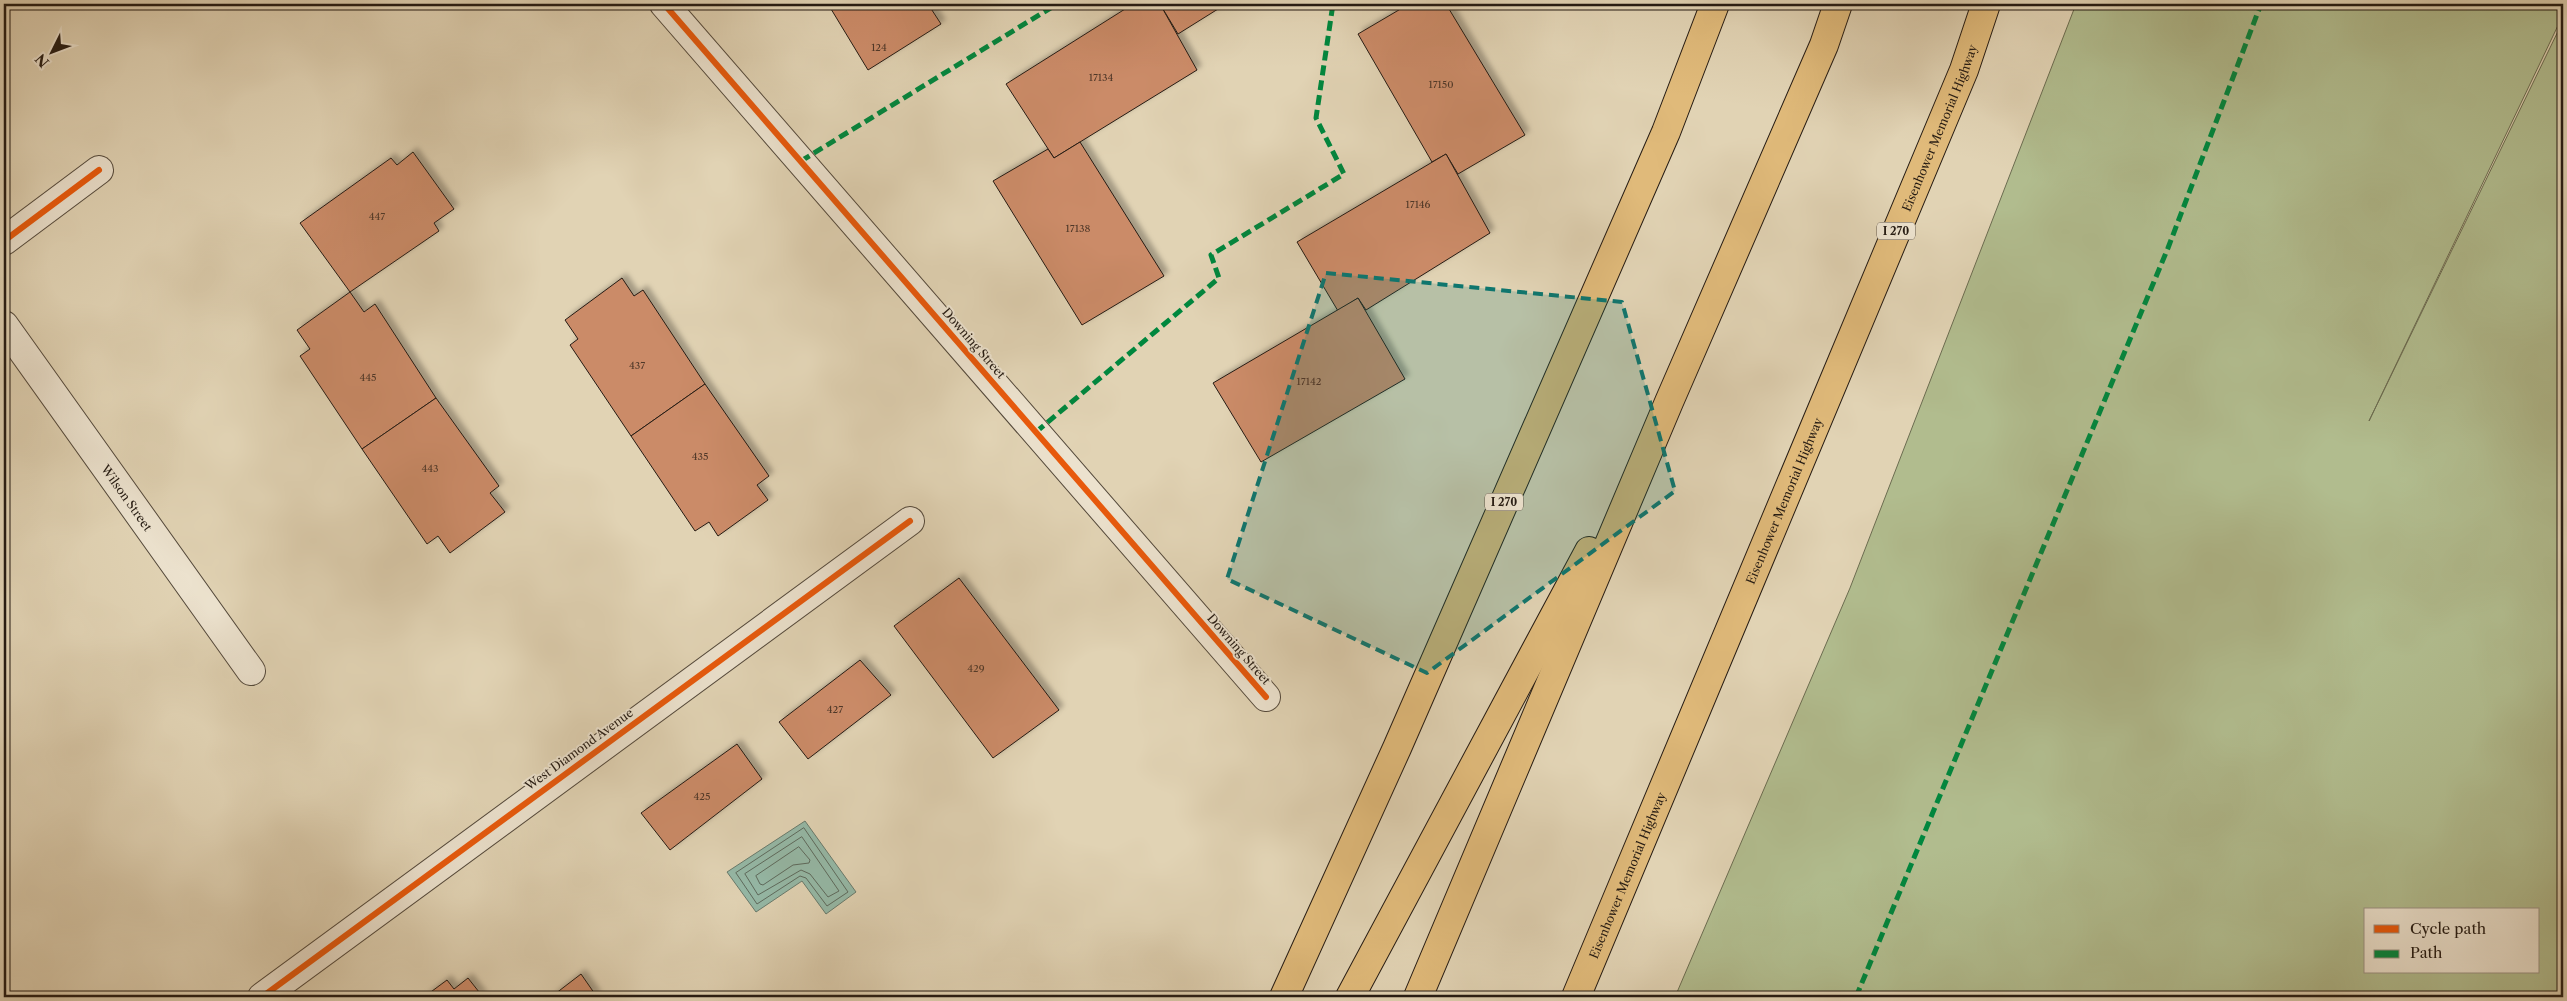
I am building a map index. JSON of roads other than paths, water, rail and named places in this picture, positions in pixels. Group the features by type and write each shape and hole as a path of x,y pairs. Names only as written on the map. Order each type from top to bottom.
{"highway":[{"name":"I 270","path":"1284,997 1397,748 1662,141 1715,4"},
{"path":"1418,997 1669,402 1824,45 1838,4"},
{"name":"Eisenhower Memorial Highway","path":"1576,997 1964,70 1986,4"},
{"path":"1350,997 1669,402"},
{"path":"1587,997 1602,937"}],"street":[{"name":"Downing Street","path":"664,4 1266,697"},
{"path":"4,241 99,170"},
{"name":"Wilson Street","path":"4,325 251,671"},
{"name":"West Diamond Avenue","path":"262,997 910,520"}],"water":[{"path":"805,821 856,892 826,914 802,881 756,912 727,872"}]}
